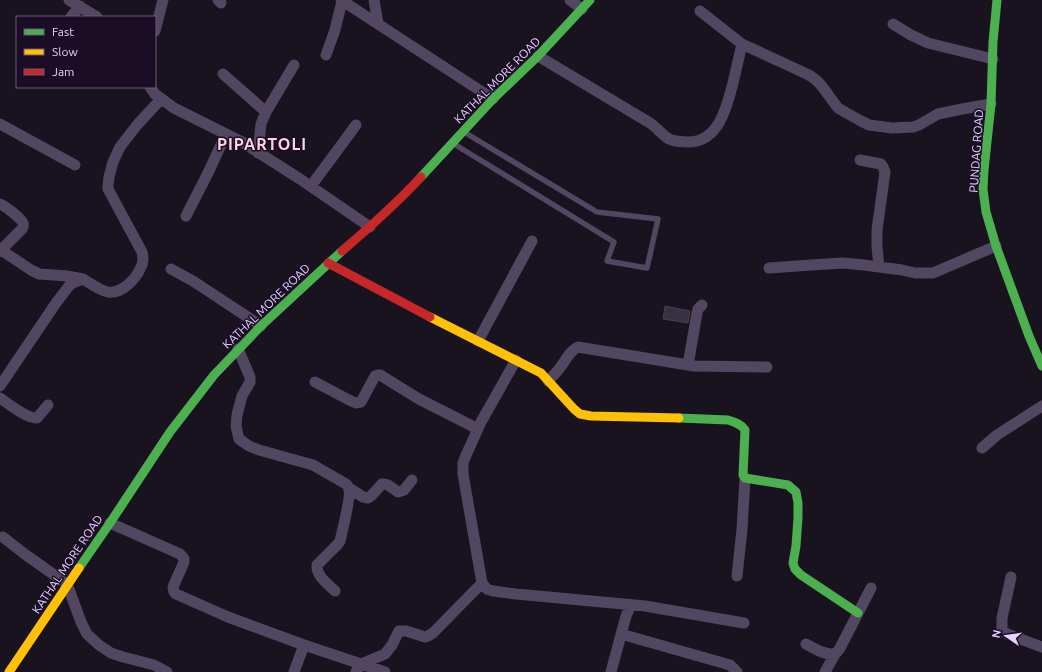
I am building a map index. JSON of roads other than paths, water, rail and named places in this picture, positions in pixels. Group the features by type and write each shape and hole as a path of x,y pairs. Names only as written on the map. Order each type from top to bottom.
{"street":[{"path":"69,0 95,16"},
{"path":"156,28 164,0"},
{"path":"326,55 335,30 342,0 493,99"},
{"path":"374,0 378,23"},
{"path":"570,0 582,9"},
{"name":"KATHAL MORE ROAD","path":"9,672 170,432 214,375 261,326 408,191 452,142 493,99 538,56 590,0"},
{"name":"PUNDAG ROAD","path":"997,0 991,104 983,189 986,212 996,246 1029,336 1042,366"},
{"path":"72,16 80,6"},
{"path":"700,11 742,44 805,72 821,85 838,108 869,125 892,128 913,127 938,114 991,104"},
{"path":"893,24 928,43 993,59"},
{"path":"538,56 650,122 671,140 680,142 694,142 702,140 715,129 722,118 726,108 742,44"},
{"path":"258,152 261,124 266,112 294,65"},
{"path":"223,74 266,112"},
{"path":"151,88 155,94 174,108 242,142 311,186 370,227"},
{"path":"0,204 21,220 23,222 23,226 22,229 0,251 39,274 83,279 108,292 123,288 134,279 142,266 143,258 142,252 108,188 108,184 120,147 137,125 161,99"},
{"path":"0,124 75,165"},
{"path":"311,186 356,125"},
{"path":"186,216 226,134"},
{"path":"860,160 880,164 884,167 885,172 877,230 879,267"},
{"path":"478,341 532,241"},
{"path":"769,268 843,264 879,267 915,273 933,273 996,246"},
{"path":"328,263 541,373 580,414 630,418 728,420 739,423 743,426 745,430 742,530 737,576"},
{"path":"171,269 193,281 261,326"},
{"path":"0,386 69,286 72,283 83,279"},
{"path":"688,365 697,313 698,309 702,305"},
{"path":"548,381 571,352 578,347 694,366 766,367"},
{"path":"238,349 250,377 250,382 242,396 236,426 240,439 249,446 313,465 346,484 349,488 363,497 368,498 371,496 382,484 386,484 398,492 404,490 412,480"},
{"path":"516,360 478,429 463,463 463,474 482,583 486,589 501,592 645,606 744,623"},
{"path":"315,382 349,400 361,402 375,376 380,375 419,399 478,429"},
{"path":"0,398 29,417 35,419 48,405"},
{"path":"982,448 997,436 1042,406"},
{"path":"744,478 788,485 797,492 798,507 796,545 793,562 795,569 801,575 858,613"},
{"path":"335,591 318,573 317,565 340,541 350,492 349,488"},
{"path":"110,523 180,554 184,559 184,562 173,587 176,594 228,618 304,645 358,668 385,672"},
{"path":"3,537 67,584 81,622 88,634 99,645 111,653 154,665 167,672"},
{"path":"1011,577 1002,618 1002,630 1007,634 1042,647"},
{"path":"358,668 385,654 392,645 399,631 406,631 425,637 433,633 482,583"},
{"path":"826,672 871,588"},
{"path":"612,672 626,616 631,605"},
{"path":"621,634 730,665 737,672"},
{"path":"806,644 819,652 835,654"},
{"path":"294,672 304,645"}],"lane":[{"path":"452,142 614,242 607,261 647,268 658,219 597,212 463,131"}],"district":[{"name":"PIPARTOLI","path":"262,144"}]}
